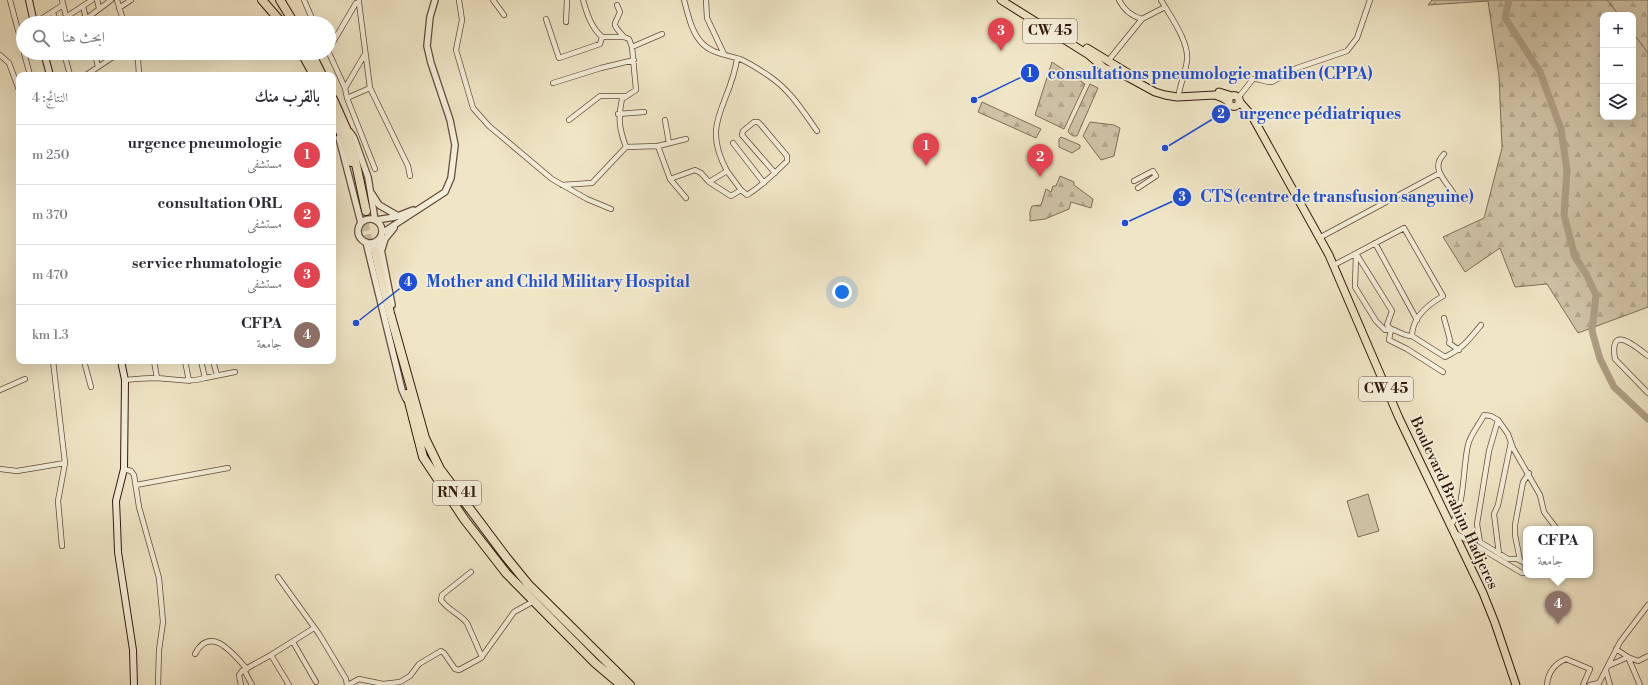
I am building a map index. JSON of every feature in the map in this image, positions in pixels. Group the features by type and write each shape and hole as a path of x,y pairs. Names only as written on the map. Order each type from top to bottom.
{"highway":[{"path":"262,0 277,16"},
{"path":"269,0 279,16"},
{"path":"280,0 290,16"},
{"path":"306,60 312,72"},
{"path":"314,60 320,72"},
{"path":"336,109 341,125 353,150 365,212"},
{"path":"336,118 341,125"},
{"name":"RN 41","path":"375,250 412,402 423,457 442,488 498,564 595,663 621,685"},
{"name":"RN 41","path":"412,402 427,444 440,468 506,558 528,584 630,685"},
{"path":"475,534 478,529 481,530 516,574 528,584"}],"main road":[{"path":"29,0 33,16"},
{"name":"CW 45","path":"1001,0 1088,54 1154,87 1168,92 1179,93 1215,91 1235,101"},
{"name":"CW 45","path":"1008,0 1100,60"},
{"path":"46,60 49,72"},
{"path":"1110,64 1122,74 1155,92 1165,95 1183,97 1216,95 1235,101"},
{"name":"Boulevard Brahim Hadjeres","path":"1235,101 1252,116 1334,265 1393,404 1489,607 1516,685"},
{"path":"1318,238 1396,420 1452,529 1485,608 1512,685"},
{"path":"122,364 125,380 124,469 116,501 118,552 133,650 134,685"}],"street":[{"path":"10,0 16,23"},
{"path":"62,0 66,16 92,0"},
{"path":"97,0 99,8"},
{"path":"91,16 99,8 111,0"},
{"path":"117,0 122,16"},
{"path":"119,8 131,0"},
{"path":"304,0 311,16"},
{"path":"375,250 382,233 399,219 425,206 445,192 452,178 455,145 450,120 431,63 427,46 430,17 435,0"},
{"path":"459,0 462,20 456,50 473,108 489,126 552,179 611,209"},
{"path":"493,0 504,15"},
{"path":"566,22 567,0"},
{"path":"583,0 592,27 602,37 624,36"},
{"path":"684,0 693,28 702,43 707,48 738,59 760,70 782,85 797,102 817,131"},
{"path":"706,0 707,18 724,54"},
{"path":"1119,0 1123,7 1134,17 1142,19"},
{"path":"1161,0 1183,38 1187,50 1187,59 1179,93"},
{"path":"1235,101 1253,79 1257,78 1268,83 1272,82 1297,68 1346,51 1354,43 1360,33 1370,0"},
{"path":"336,37 357,1"},
{"path":"357,1 370,88 408,166 410,176"},
{"path":"46,16 63,5"},
{"path":"617,5 620,12 614,23 624,36 629,39 632,47 636,90 622,99 618,114 626,147"},
{"path":"83,6 85,16"},
{"path":"1110,64 1142,19 1165,7"},
{"path":"53,12 54,16"},
{"path":"546,19 559,58 600,44 602,37"},
{"path":"632,47 662,34"},
{"path":"345,88 364,54"},
{"path":"0,55 9,63 16,82"},
{"path":"738,59 733,81 718,115 715,127 715,140 720,158 727,171 741,190 747,195 775,173 788,159 758,122 754,122 743,131 742,135 775,173"},
{"path":"26,60 29,72"},
{"path":"66,60 69,72"},
{"path":"96,60 98,67"},
{"path":"90,72 108,60"},
{"path":"138,60 139,72"},
{"path":"332,60 345,88 375,169"},
{"path":"553,83 601,68 634,60"},
{"path":"348,98 370,88"},
{"path":"570,120 594,99 600,96 626,96"},
{"path":"618,114 644,112"},
{"path":"665,120 669,143"},
{"path":"341,125 354,138 368,177 370,191 365,212 358,229 358,235 375,250"},
{"path":"562,185 592,183 626,147 658,146 686,139"},
{"path":"733,143 764,183"},
{"path":"658,146 670,179 686,198"},
{"path":"1444,154 1439,159 1438,168 1454,194"},
{"path":"670,179 695,170 709,182 731,196 741,190"},
{"path":"709,182 727,171"},
{"path":"1134,182 1153,171 1156,173 1156,176 1138,188"},
{"path":"1318,238 1440,173"},
{"path":"370,191 379,205 399,219"},
{"path":"365,212 376,220 381,226 382,233"},
{"path":"361,223 369,218 376,220 399,219"},
{"path":"375,250 399,219"},
{"path":"1334,265 1404,228 1444,296 1432,302 1417,320 1413,328 1412,336"},
{"path":"366,242 370,243 379,239"},
{"path":"1375,244 1417,320"},
{"path":"1356,254 1355,286 1376,321 1385,330 1397,330 1409,337 1412,336 1445,357 1459,350 1481,325"},
{"path":"1356,254 1392,311 1387,325 1391,329"},
{"path":"1444,318 1450,340 1449,343 1459,350"},
{"path":"1391,329 1389,340 1407,349 1443,372"},
{"path":"1648,356 1626,340 1616,340 1614,344 1615,359 1648,393"},
{"path":"54,364 65,463 58,501 62,546"},
{"path":"85,364 91,387"},
{"path":"155,364 158,378"},
{"path":"186,364 189,381"},
{"path":"202,364 205,378"},
{"path":"214,364 217,375"},
{"path":"125,380 158,378 189,381 235,372"},
{"path":"0,390 24,379"},
{"path":"1523,573 1452,529 1463,488 1468,443 1484,415 1491,416 1498,420 1529,473 1540,495 1544,512 1555,526"},
{"path":"1498,420 1489,451 1477,524 1480,542 1508,559 1520,560 1523,562"},
{"path":"1499,554 1494,514 1498,505 1511,441"},
{"path":"0,469 17,471 65,463"},
{"path":"136,485 228,468"},
{"path":"124,469 133,473 142,521 160,578 163,622 159,650 158,685"},
{"path":"1520,560 1515,535 1515,526 1522,482 1529,473"},
{"path":"471,572 444,593 441,596 441,600 449,608 464,618 468,623 482,657"},
{"path":"278,577 314,628 346,679 347,685 359,679 383,684 400,682 410,676 419,664 431,659 440,652 444,652 457,671 482,657 514,612 534,601"},
{"path":"1591,685 1599,683 1616,649 1648,605"},
{"path":"241,685 239,675 245,670 314,628"},
{"path":"195,654 199,647 205,643 218,642 226,647 245,670 252,685"},
{"path":"293,642 316,682"},
{"path":"1616,649 1628,657 1638,661 1648,656"},
{"path":"271,655 289,685"},
{"path":"1608,666 1628,657"},
{"path":"1628,657 1640,685"},
{"path":"1547,685 1551,669 1560,661 1566,659 1590,669 1583,685"},
{"path":"1606,671 1610,685"}],"green space":[{"path":"1432,0 1648,0 1648,307 1578,333 1547,284 1515,287 1500,248 1465,272 1443,237 1484,218 1502,148 1499,76 1488,1 1428,5"},
{"path":"1052,62 1085,84 1064,129 1035,115"},
{"path":"1090,84 1098,88 1077,136 1073,136 1068,131"},
{"path":"982,102 1041,129 1036,138 978,112"},
{"path":"1090,122 1114,125 1120,128 1114,156 1101,160 1083,136"},
{"path":"1061,137 1080,145 1080,148 1072,153 1059,147 1059,139"},
{"path":"1060,176 1074,182 1074,185 1093,199 1091,208 1071,202 1069,209 1045,219 1030,221 1032,206 1041,205 1046,189 1051,192 1053,186 1056,186"},
{"path":"1368,494 1379,531 1358,537 1347,501"}],"waterway":[{"path":"1509,0 1505,18 1540,72 1561,129 1567,170 1564,215 1575,257 1586,274 1596,295 1592,331 1600,359 1614,387 1648,419"},
{"path":"1607,0 1617,12"},
{"path":"1636,37 1648,53"}],"tunnel":[{"path":"362,211 371,252"}],"place":[{"name":"service rhumatologie","path":"1001,51"},
{"name":"consultations pneumologie matiben (CPPA)","path":"974,100"},
{"name":"urgence pédiatriques","path":"1165,148"},
{"name":"urgence pneumologie","path":"926,166"},
{"name":"consultation ORL","path":"1040,177"},
{"name":"CTS (centre de transfusion sanguine)","path":"1125,223"},
{"name":"Mother and Child Military Hospital","path":"356,323"},
{"name":"CFPA","path":"1558,624"}]}
